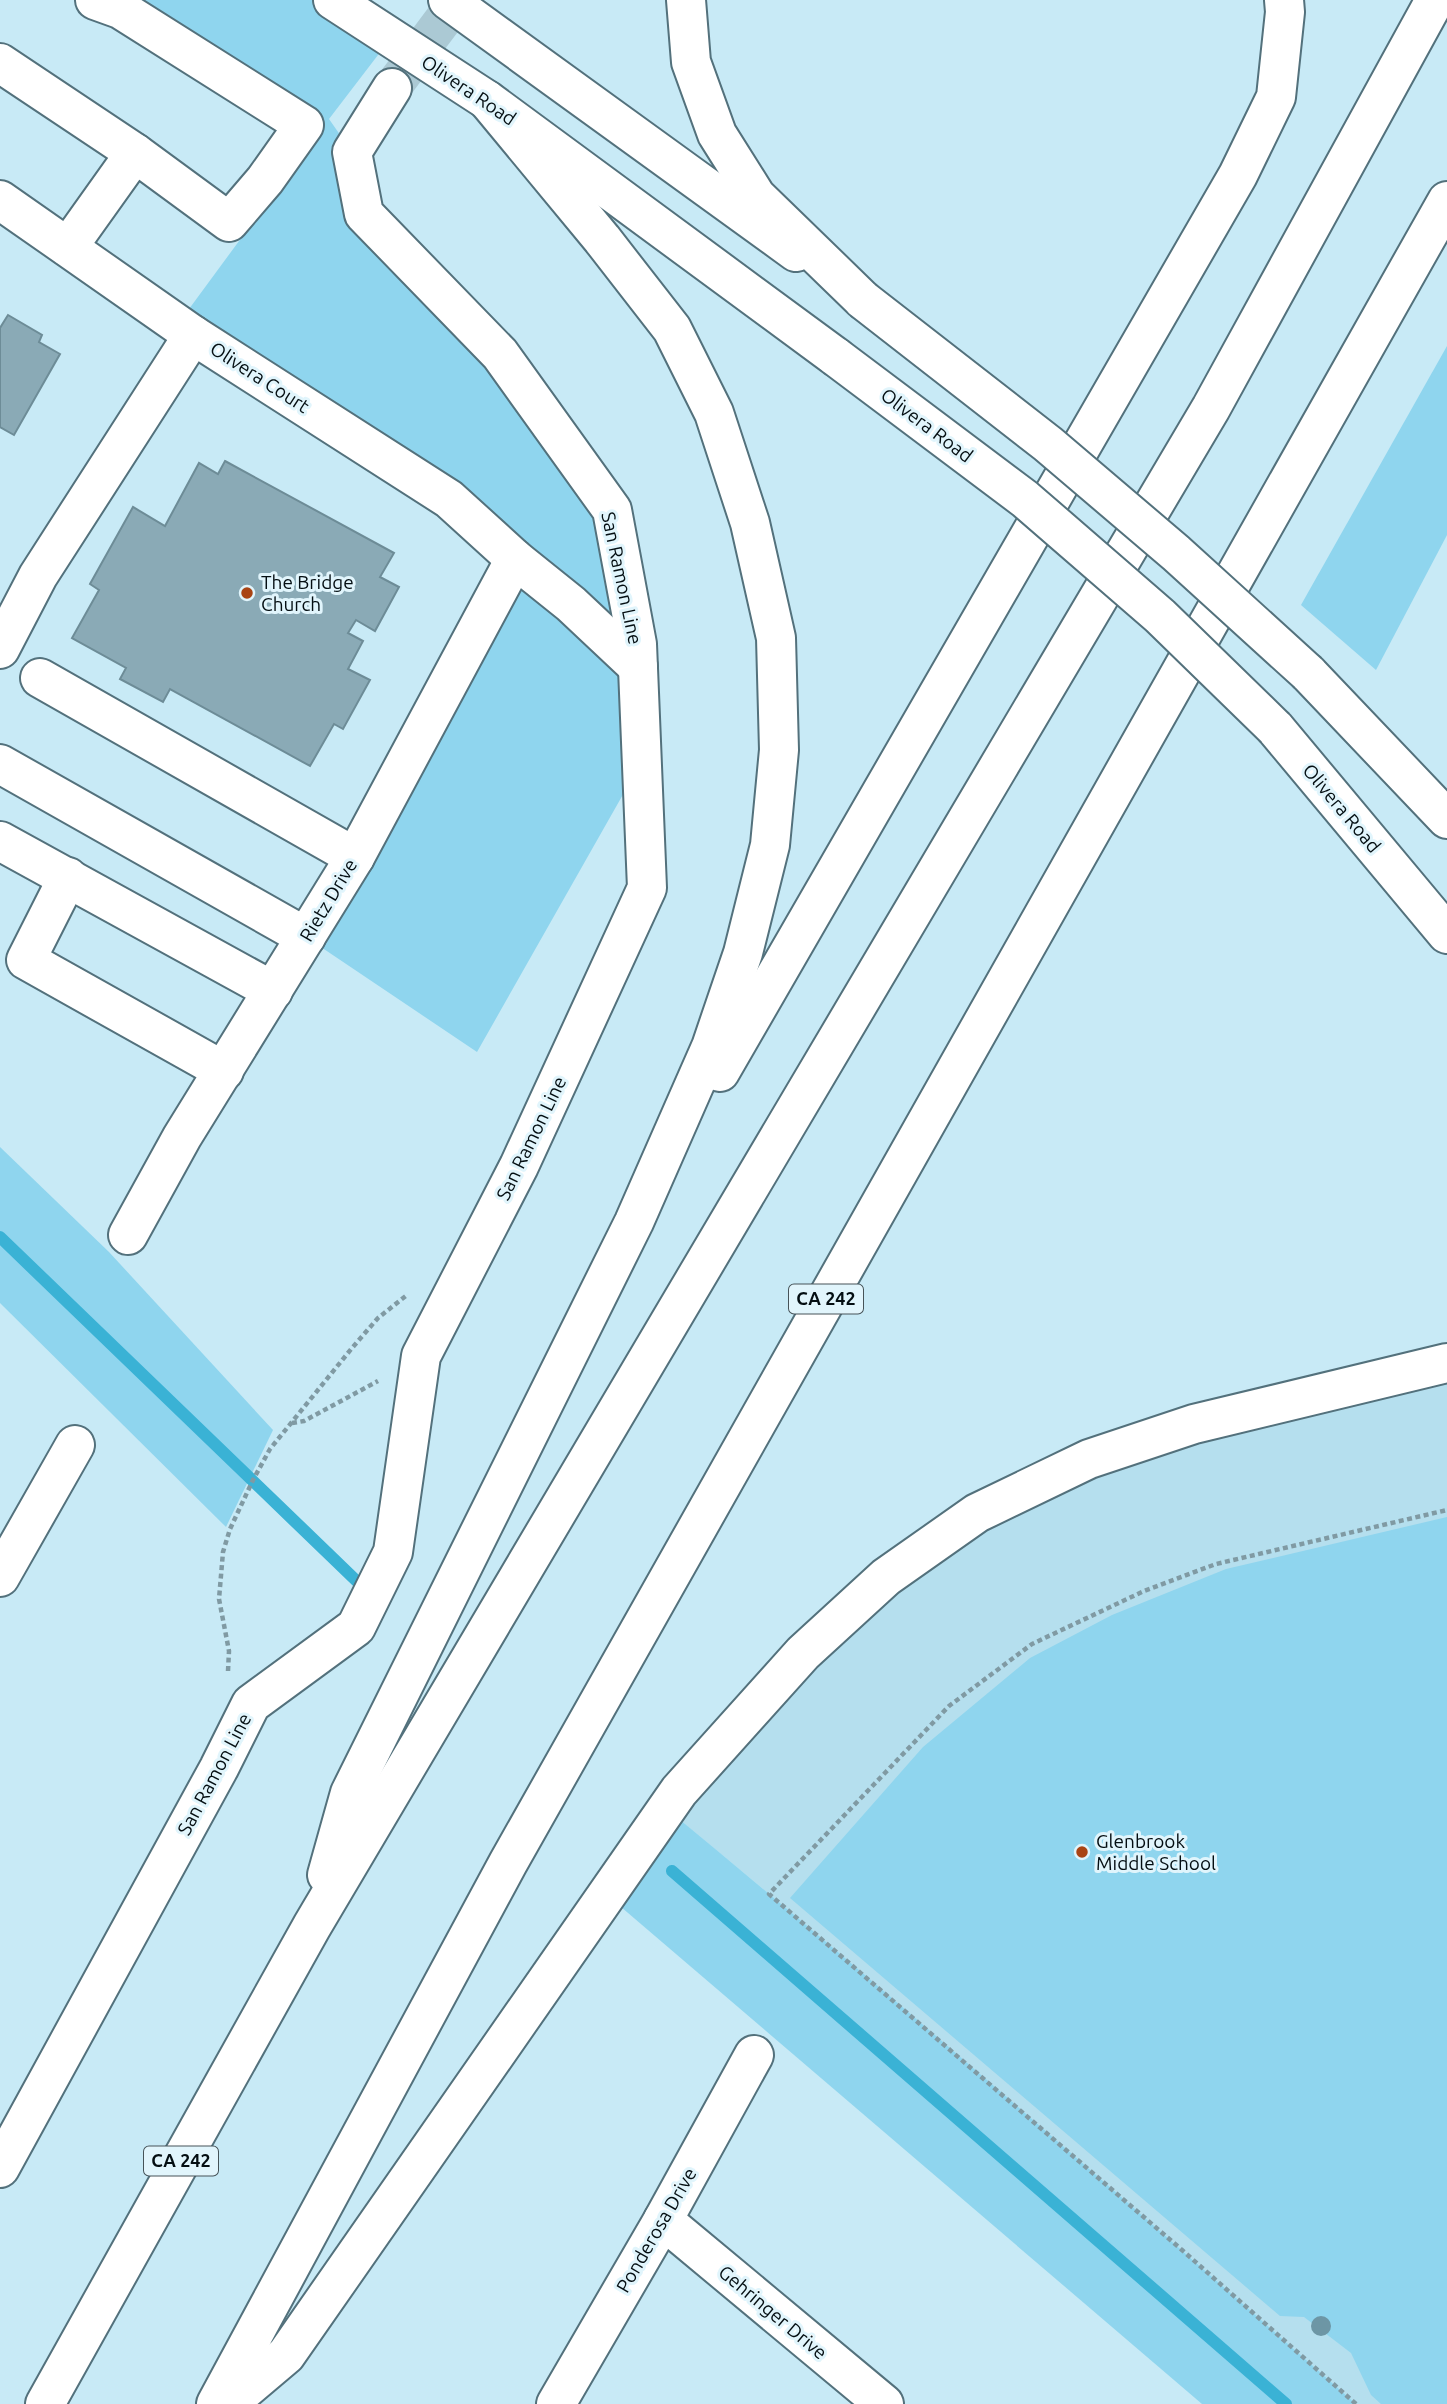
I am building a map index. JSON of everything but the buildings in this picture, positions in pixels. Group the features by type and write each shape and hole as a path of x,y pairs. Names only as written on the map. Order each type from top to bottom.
{"main road":[{"path":"0,63 135,153 229,222 265,180 304,125 120,9 95,0"},
{"name":"Olivera Road","path":"333,0 487,100 1025,499 1160,616 1275,728 1447,934"},
{"path":"448,0 863,300 1048,444 1176,553 1308,673 1447,819"},
{"path":"686,0 691,62 717,134 756,196 863,300"},
{"path":"634,1222 1237,175 1276,97 1284,0"},
{"name":"CA 242","path":"45,2404 312,1926 1211,408 1435,0"},
{"name":"San Ramon Line","path":"0,2168 219,1768 251,1704 356,1627 393,1552 421,1356 519,1166 647,888 637,644 612,510 499,354 364,214 352,152 392,88"},
{"path":"312,1926 350,1793 634,1222 711,1047 743,953 770,845 779,750 776,638 750,523 714,413 672,329 586,219 487,100"},
{"path":"68,247 135,153"},
{"name":"CA 242","path":"216,2404 521,1839 1447,201"},
{"name":"Olivera Court","path":"2,206 68,247 193,335 449,499 515,559 571,604 638,667"},
{"path":"0,649 38,576 193,335"},
{"name":"Rietz Drive","path":"128,1235 181,1137 224,1072 355,857 515,559"},
{"path":"40,678 355,857"},
{"path":"0,764 306,937"},
{"path":"0,841 273,991"},
{"path":"68,877 26,960 224,1072"},
{"path":"228,2404 286,2355 679,1791 803,1653 886,1577 978,1513 1088,1459 1194,1424 1447,1363"},
{"path":"0,1577 11,1526 75,1445"},
{"name":"Ponderosa Drive","path":"556,2404 663,2220 754,2055"},
{"name":"Gehringer Drive","path":"663,2220 884,2404"}],"path":[{"path":"228,1678 229,1651 219,1599 223,1552 230,1530 270,1449 378,1318 422,1283 467,1267"},
{"path":"292,1423 304,1421 421,1356"},
{"path":"1356,2404 1182,2250 769,1894 950,1706 1032,1644 1144,1591 1216,1564 1447,1510"}],"shaded area":[{"path":"95,0 333,0 391,38 329,119 352,152 364,214 612,510 642,761 477,1052 306,937 515,559 178,324 314,139"},
{"path":"1447,346 1447,535 1376,670 1301,605"},
{"path":"0,1147 109,1252 273,1430 226,1527 0,1303"},
{"name":"Glenbrook Middle School","path":"1447,1363 1447,2404 1356,2404 1182,2250 667,1809 977,1513"},
{"name":"Glenbrook Middle School","path":"1447,1517 1447,2404 1381,2404 1371,2395 1351,2353 1304,2317 1280,2316 790,1898 923,1747 1030,1658 1112,1615 1226,1569"},
{"path":"667,1809 928,2029 1356,2404 1202,2404 607,1895"}],"waterway":[{"path":"0,1237 368,1592"},
{"path":"672,1871 1286,2404"}],"tunnel":[{"path":"392,88 458,0"}],"place":[{"name":"The Bridge Church","path":"247,593"},
{"name":"Glenbrook Middle School","path":"1082,1852"}]}
